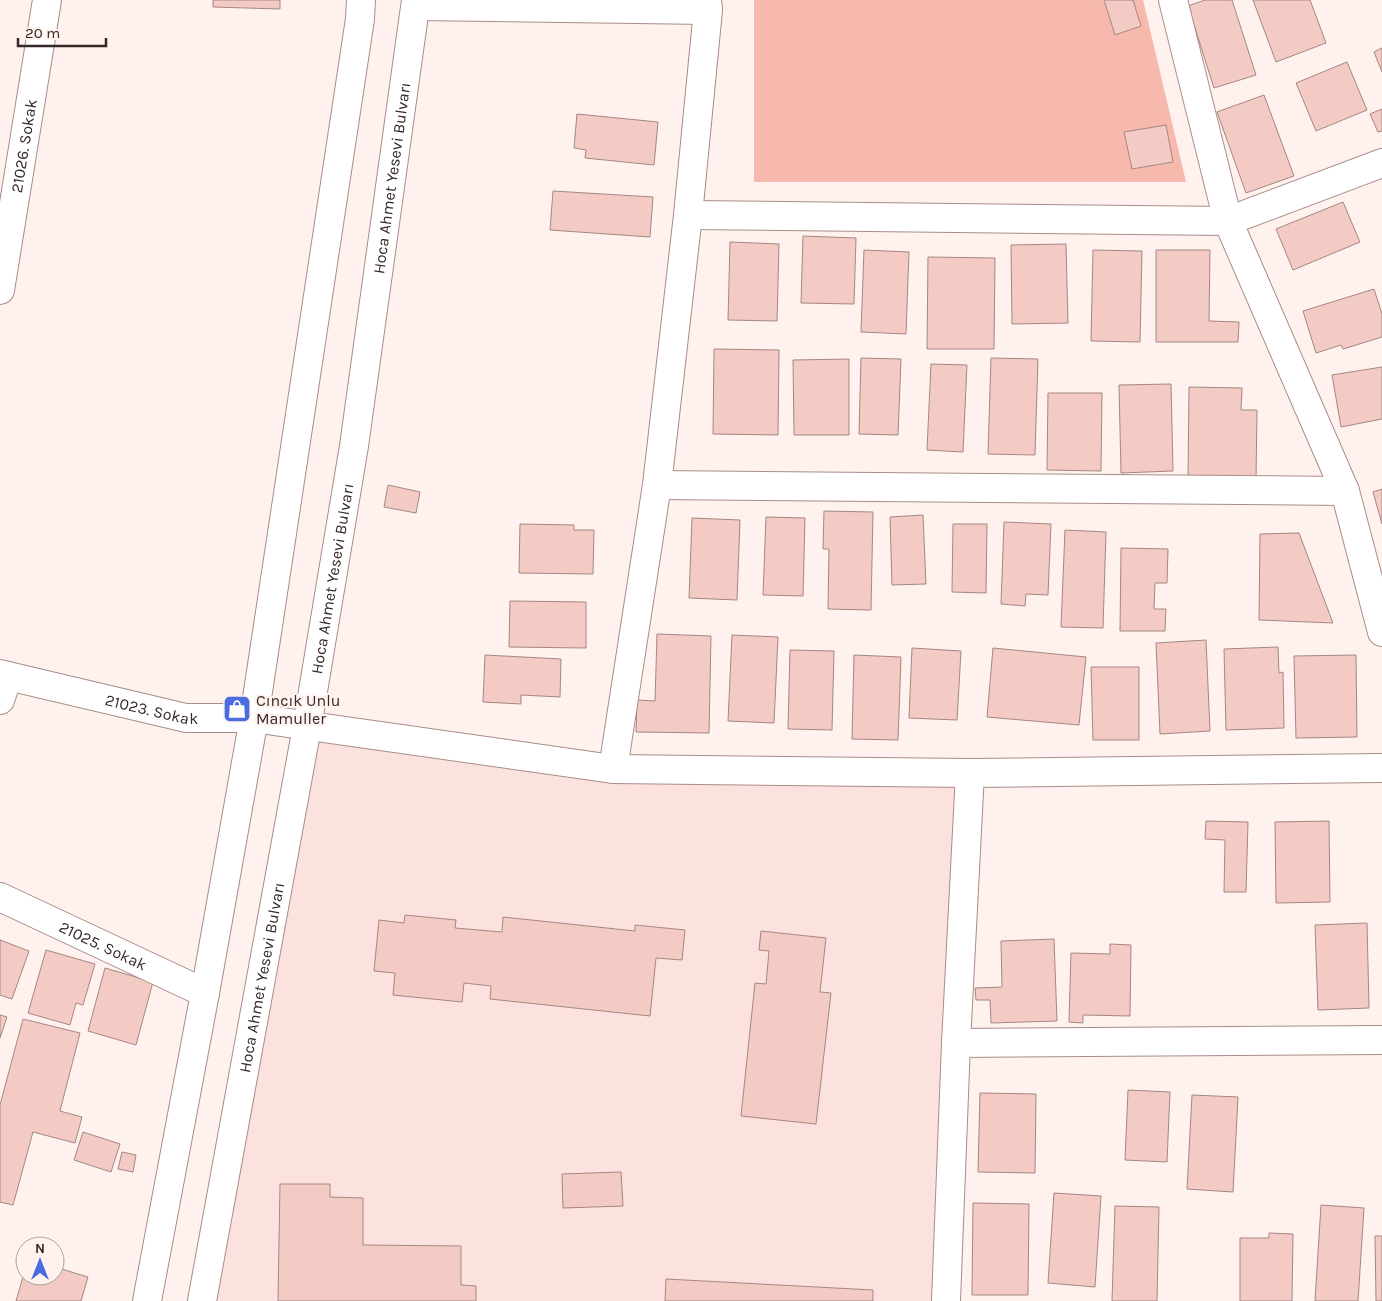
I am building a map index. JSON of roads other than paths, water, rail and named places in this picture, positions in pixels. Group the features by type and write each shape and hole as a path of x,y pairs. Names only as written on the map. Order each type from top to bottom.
{"street":[{"name":"21026. Sokak","path":"0,290 47,0"},
{"path":"147,1301 254,718 360,19 361,0"},
{"path":"1173,0 1228,221 1345,491 1382,632"},
{"path":"416,3 707,5 688,215 657,484 613,769"},
{"name":"Hoca Ahmet Yesevi Bulvarı","path":"202,1301 307,727 354,446 416,3"},
{"path":"688,215 1228,221 1382,163"},
{"path":"657,484 1345,491"},
{"name":"21023. Sokak","path":"3,683 186,718 254,718 613,769 970,773 1382,768"},
{"path":"946,1301 956,1043 970,773"},
{"name":"21025. Sokak","path":"0,897 205,993"},
{"path":"956,1043 1382,1040"}],"place":[{"name":"Cıncık Unlu Mamuller","path":"237,709"}]}
